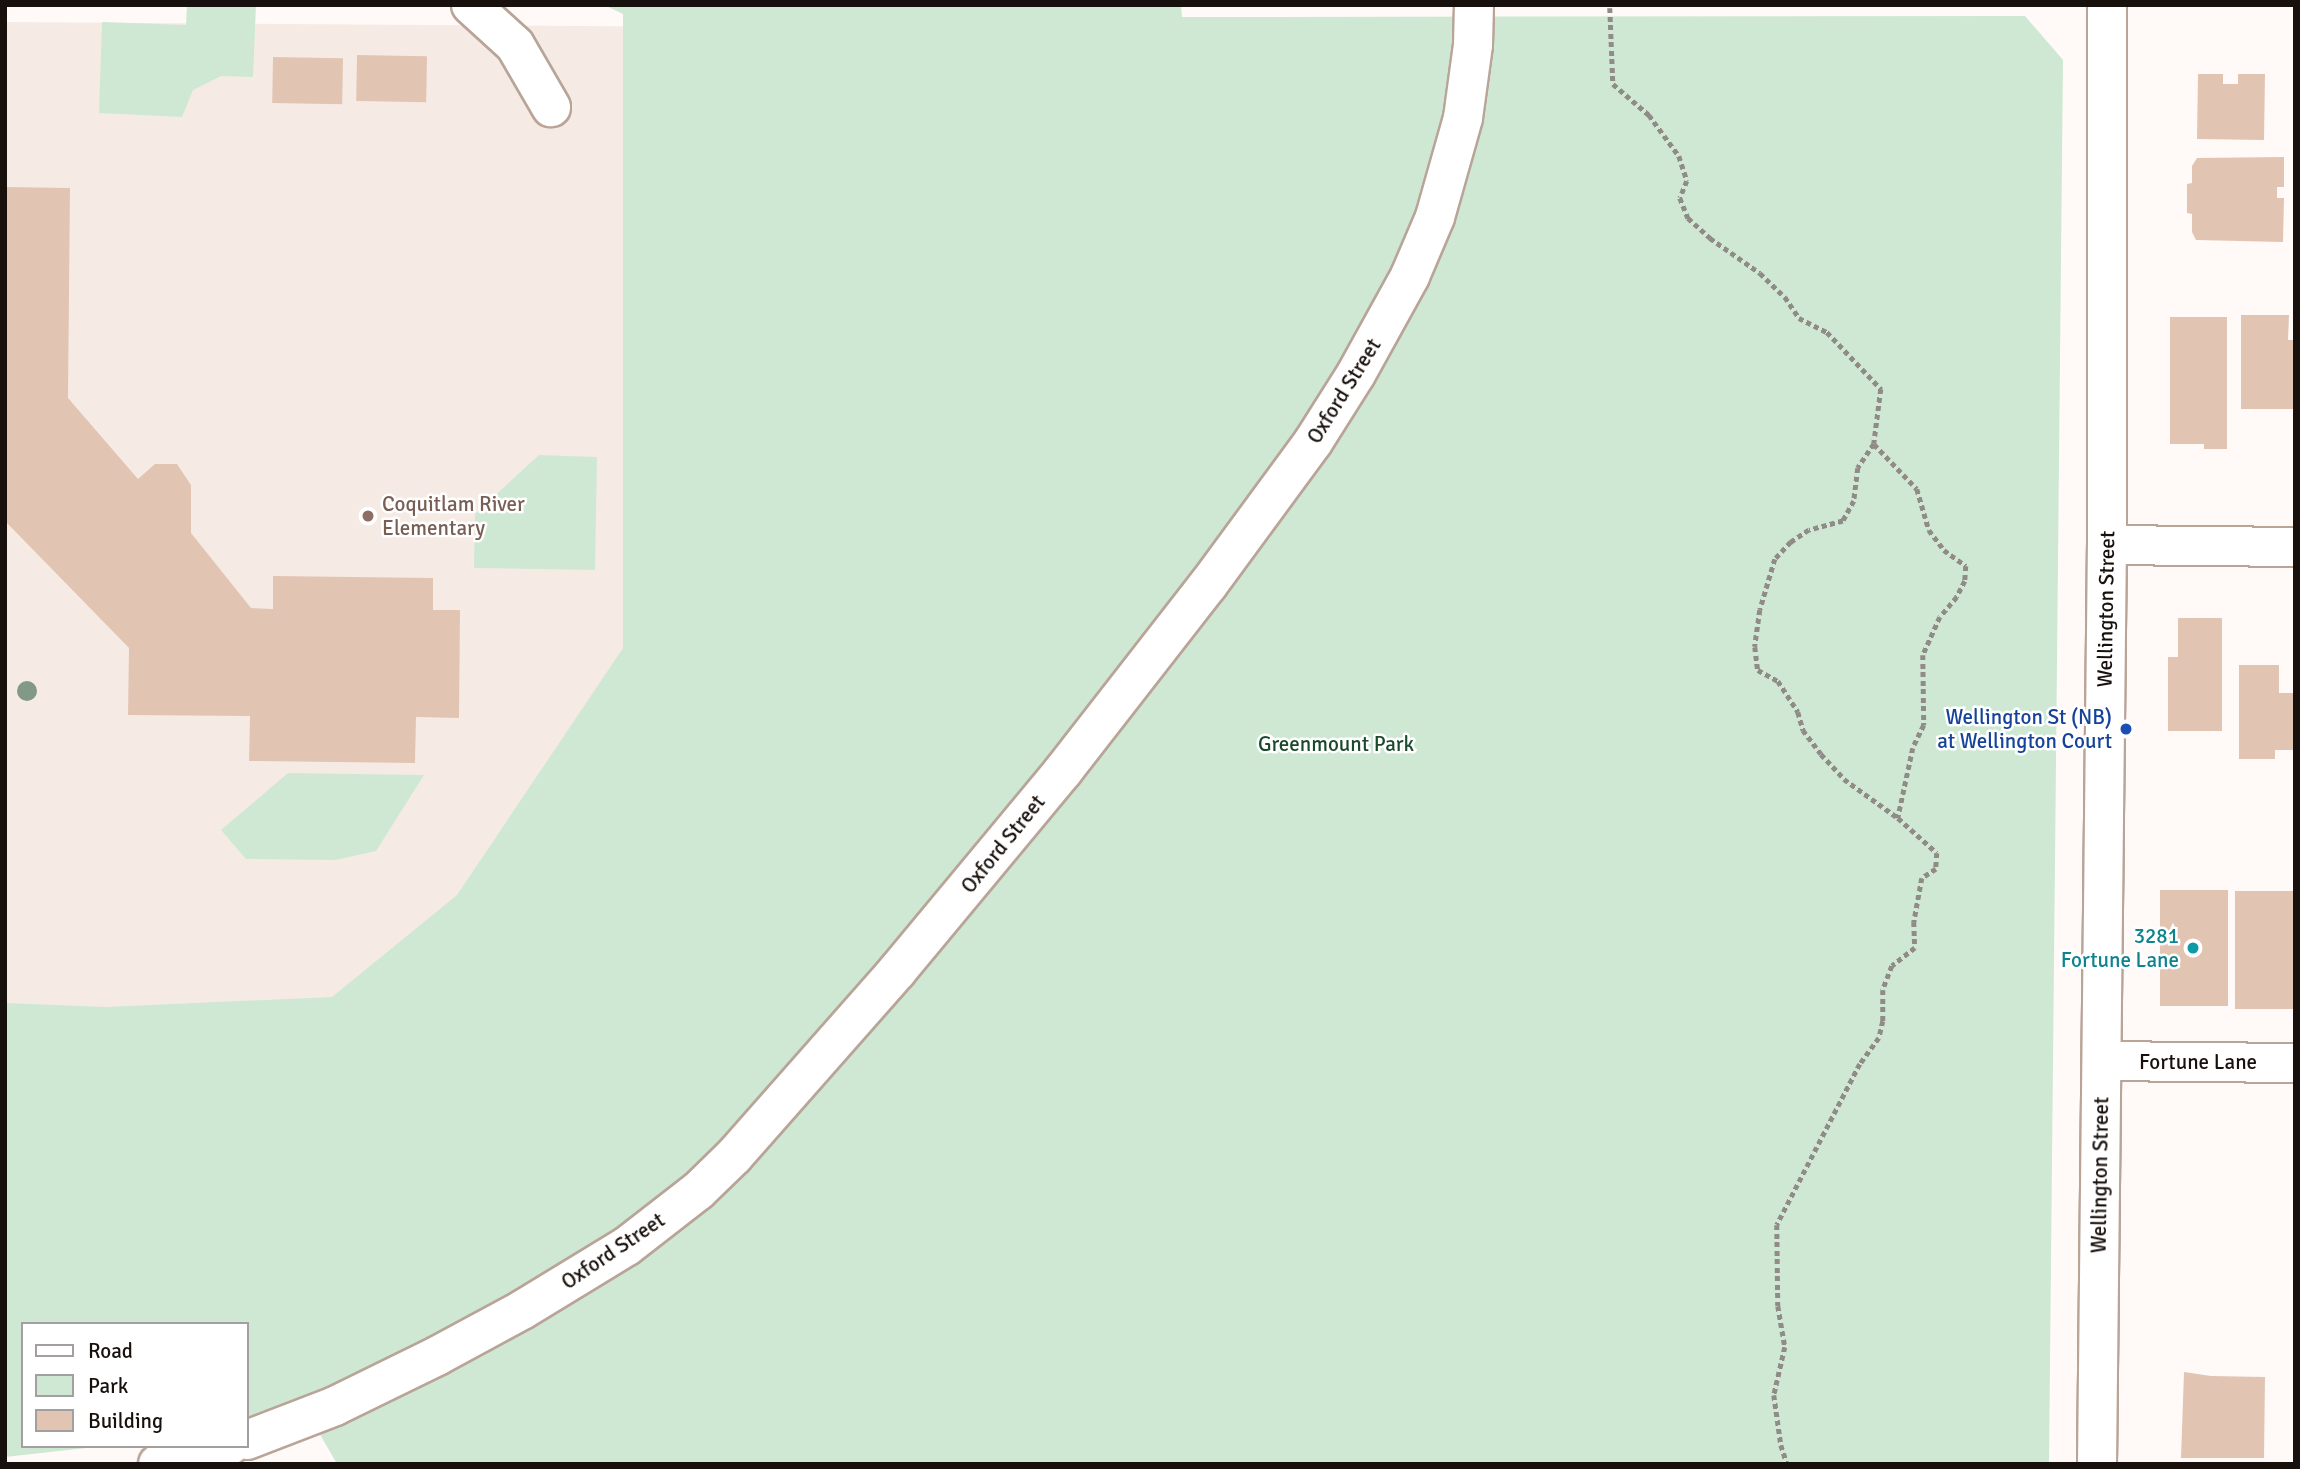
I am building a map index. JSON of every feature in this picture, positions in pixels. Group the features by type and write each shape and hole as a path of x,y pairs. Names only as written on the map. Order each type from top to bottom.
{"street":[{"path":"471,5 515,45 551,107"},
{"name":"Oxford Street","path":"248,1440 335,1406 438,1356 522,1310 627,1246 698,1191 734,1156 897,971 1063,771 1208,585 1313,442 1356,374 1415,265 1450,171 1463,118 1470,70 1474,5"},
{"name":"Wellington Street","path":"2097,1464 2107,545 2107,5"},
{"path":"2107,545 2295,547"},
{"name":"Fortune Lane","path":"2102,1061 2295,1063"},
{"path":"158,1464 221,1448"}],"path":[{"path":"1611,8 1613,84 1648,115 1679,156 1687,181 1680,198 1688,218 1710,238 1760,273 1785,297 1799,318 1827,332 1881,389 1874,444 1858,468 1854,501 1843,521 1809,530 1791,542 1775,559 1760,610 1755,647 1758,670 1778,681 1798,712 1803,730 1821,754 1844,779 1898,818 1937,853 1936,869 1922,878 1914,922 1915,948 1892,966 1883,990 1883,1021 1879,1038 1860,1064 1777,1225 1778,1307 1785,1347 1774,1395 1781,1445 1787,1464"},
{"path":"1874,444 1917,489 1929,530 1944,550 1966,566 1965,580 1940,617 1923,655 1924,725 1913,748 1898,818"}],"shaded area":[{"name":"Coquitlam River Elementary","path":"5,22 731,27 742,438 413,1027 5,1055"}],"green space":[{"path":"187,5 256,5 253,77 221,76 193,90 182,117 99,113 102,22 186,25"},
{"name":"Greenmount Park","path":"604,5 1181,5 1182,17 2025,16 2063,60 2049,1464 337,1464 299,1398 248,1417 248,1322 21,1322 21,1448 86,1448 5,1457 5,1003 106,1007 332,997 457,895 623,648 623,14"},
{"path":"539,455 597,457 595,570 474,568 475,514"},
{"path":"288,773 424,775 376,851 335,860 246,859 221,830"}],"building":[{"path":"357,55 427,56 426,102 356,101"},
{"path":"273,57 343,58 342,104 272,103"},
{"path":"2198,74 2223,74 2223,84 2238,84 2238,74 2265,74 2264,140 2197,139"},
{"path":"2284,157 2284,187 2277,187 2277,198 2284,198 2283,242 2196,240 2192,232 2192,214 2187,213 2187,184 2192,183 2192,166 2197,158"},
{"path":"5,187 70,188 68,398 138,479 155,464 177,464 191,485 191,533 251,608 273,609 273,576 433,578 433,610 460,610 459,718 416,717 415,763 249,761 250,716 128,715 129,648 5,521"},
{"path":"2241,315 2289,315 2288,340 2295,340 2295,409 2241,409"},
{"path":"2170,317 2227,317 2227,449 2204,449 2204,444 2170,444"},
{"path":"2178,618 2222,618 2222,731 2168,731 2168,657 2178,657"},
{"path":"2239,665 2279,665 2279,693 2295,693 2295,750 2275,750 2275,759 2239,759"},
{"name":"3281 Fortune Lane","path":"2160,890 2228,890 2228,1006 2160,1006"},
{"path":"2235,891 2294,891 2294,1009 2235,1009"},
{"path":"2184,1372 2211,1376 2265,1377 2264,1458 2181,1458"}],"place":[{"name":"Coquitlam River Elementary","path":"368,516"},
{"name":"Wellington St (NB) at Wellington Court","path":"2126,729"},
{"name":"3281 Fortune Lane","path":"2193,948"}]}
